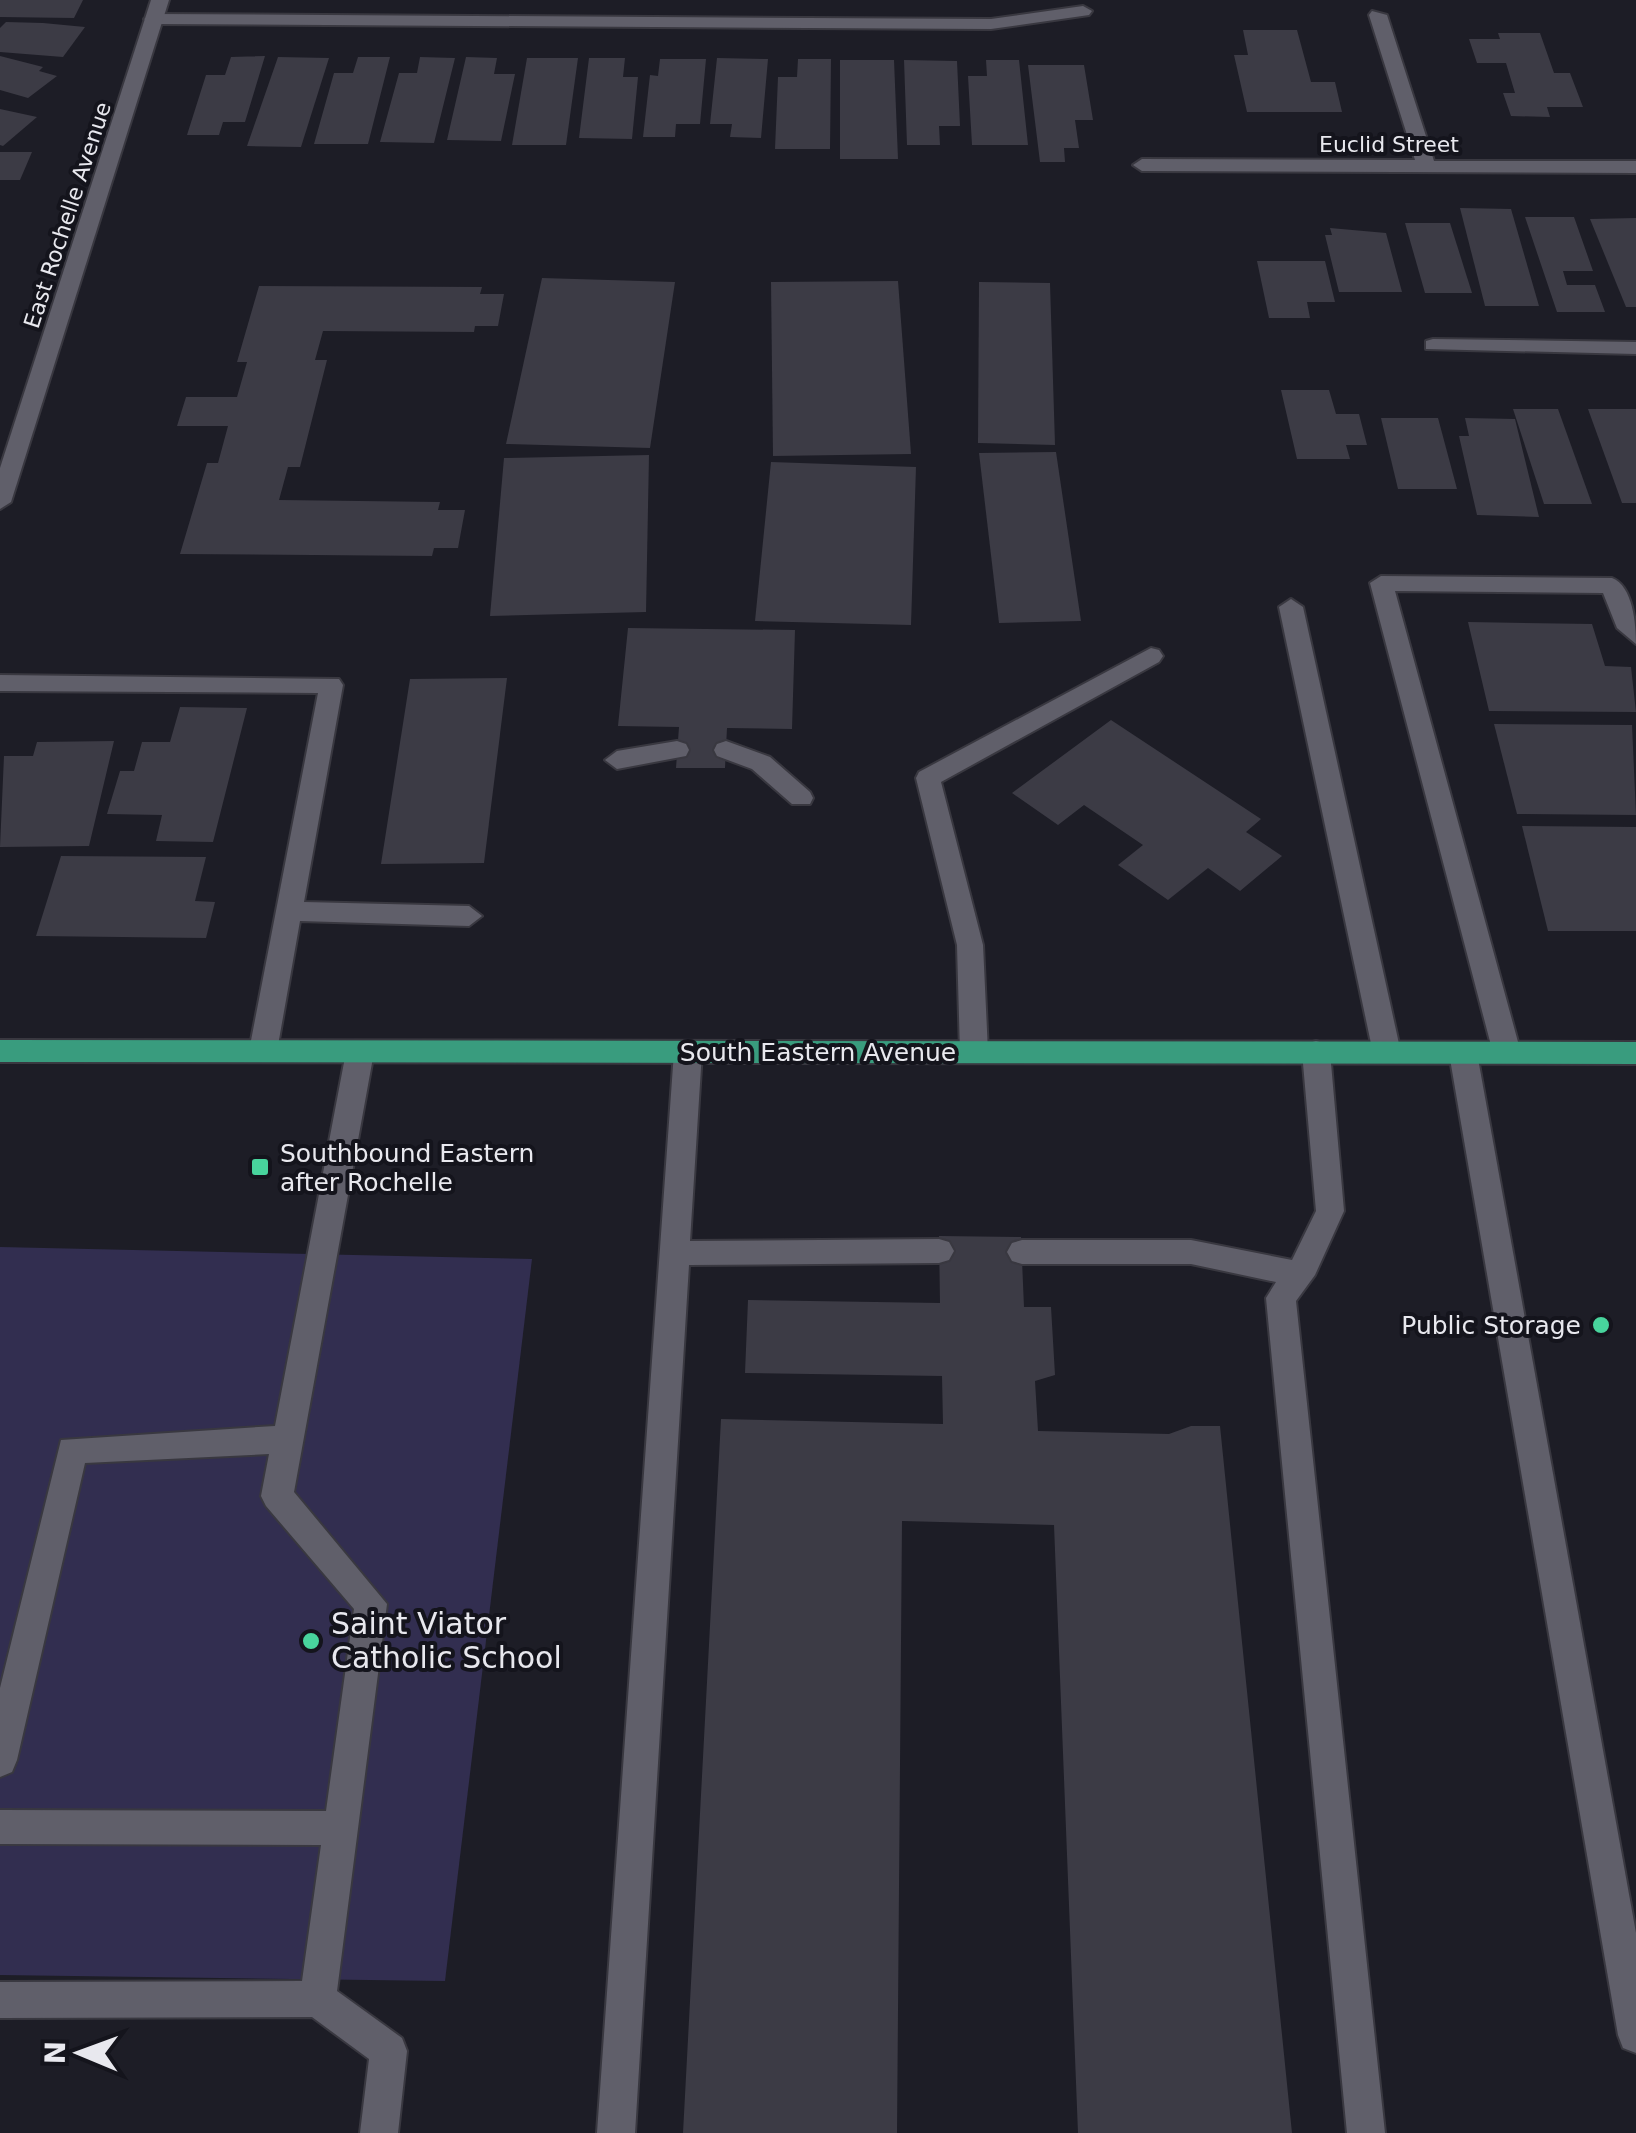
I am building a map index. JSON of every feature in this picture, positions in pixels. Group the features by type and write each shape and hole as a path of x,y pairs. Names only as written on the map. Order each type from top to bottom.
{"main road":[{"name":"South Eastern Avenue","path":"0,1051 1636,1053"}],"street":[{"path":"156,10 991,24 1083,11"},
{"name":"East Rochelle Avenue","path":"0,502 156,10"},
{"path":"1378,15 1426,167"},
{"name":"Euclid Street","path":"1142,165 1636,167"},
{"path":"1433,344 1636,348"},
{"path":"1507,1053 1381,583 1612,586 1625,623 1636,636"},
{"path":"1292,607 1387,1053"},
{"path":"974,1052 970,944 928,778 1152,656"},
{"path":"0,683 331,685 263,1052"},
{"path":"617,760 677,750"},
{"path":"726,750 761,763 801,798"},
{"path":"290,911 469,916"},
{"path":"318,2000 371,1604 277,1496 360,1052"},
{"path":"616,2133 688,1052"},
{"path":"1316,1052 1330,1211 1299,1274 1282,1298 1366,2133"},
{"path":"1463,1053 1636,2035"},
{"path":"674,1252 939,1251"},
{"path":"1022,1252 1191,1252 1299,1274"},
{"path":"0,1760 72,1450 288,1439"},
{"path":"0,1827 344,1828"},
{"path":"0,2000 318,2000 389,2051 378,2133"}],"shaded area":[{"path":"0,1247 532,1259 445,1981 0,1975"}],"building":[{"path":"0,0 83,0 74,18 0,17"},
{"path":"6,22 85,27 63,57 0,52 0,28"},
{"path":"1243,30 1297,30 1311,82 1335,82 1342,112 1247,112 1234,55 1248,55"},
{"path":"1498,33 1540,33 1554,73 1570,73 1583,107 1547,107 1550,117 1511,116 1503,93 1515,93 1506,63 1477,63 1469,39 1500,39"},
{"path":"0,56 43,67 39,71 57,76 28,98 0,90"},
{"path":"265,56 245,122 223,122 219,135 187,135 206,75 225,75 231,57"},
{"path":"278,57 329,58 301,147 247,146"},
{"path":"358,57 390,57 368,144 314,144 334,73 353,73"},
{"path":"420,57 455,58 434,143 380,142 399,73 417,73"},
{"path":"466,57 497,58 494,74 515,74 501,141 447,140"},
{"path":"527,58 578,58 566,145 512,145"},
{"path":"589,58 625,58 623,77 638,77 632,139 579,138"},
{"path":"717,58 768,59 761,138 730,137 732,124 710,124"},
{"path":"660,59 706,59 700,124 676,124 675,137 643,137 650,75 658,76"},
{"path":"798,59 831,59 830,149 775,149 778,77 797,77"},
{"path":"840,60 894,60 898,159 840,159"},
{"path":"904,60 957,61 960,126 939,126 940,145 907,145"},
{"path":"986,60 1019,60 1028,145 972,145 968,76 987,76"},
{"path":"1028,65 1084,65 1093,120 1075,120 1079,148 1064,148 1065,162 1040,162"},
{"path":"0,109 37,117 3,146"},
{"path":"0,152 32,152 20,180 0,180"},
{"path":"1460,208 1511,209 1539,306 1485,306"},
{"path":"1525,217 1574,217 1593,271 1563,271 1567,285 1595,285 1605,312 1557,312"},
{"path":"1636,218 1636,307 1626,307 1590,219"},
{"path":"1405,223 1450,223 1472,293 1425,293"},
{"path":"1330,228 1386,233 1402,292 1339,292 1325,235 1332,235"},
{"path":"1257,261 1325,261 1335,302 1307,302 1310,318 1269,318"},
{"path":"542,278 675,282 650,448 506,444"},
{"path":"898,281 911,454 773,456 771,282"},
{"path":"979,282 1050,283 1055,445 978,443"},
{"path":"259,286 482,287 480,294 504,294 498,326 475,326 474,332 323,331 315,360 327,360 300,467 288,467 279,500 440,502 438,510 465,510 458,548 434,548 432,556 180,554 207,463 218,463 228,426 177,426 186,397 237,397 247,362 237,362"},
{"path":"1281,390 1329,390 1336,414 1359,414 1367,445 1346,445 1350,459 1297,459"},
{"path":"1513,409 1558,409 1592,504 1544,504"},
{"path":"1588,409 1636,409 1636,503 1622,503"},
{"path":"1381,418 1438,418 1457,489 1398,489"},
{"path":"1465,418 1515,419 1539,517 1477,515 1459,436 1469,436"},
{"path":"1056,452 1081,621 999,623 979,453"},
{"path":"649,455 646,612 490,616 504,458"},
{"path":"771,462 916,467 911,625 755,621"},
{"path":"1468,622 1592,624 1605,666 1631,667 1636,712 1489,711"},
{"path":"628,628 795,630 792,729 727,728 725,768 676,768 679,727 618,726"},
{"path":"507,678 484,863 381,864 410,679"},
{"path":"180,707 247,708 213,842 156,841 162,815 107,814 120,771 134,771 142,742 170,742"},
{"path":"1111,720 1261,819 1246,832 1282,856 1240,891 1208,868 1168,900 1118,865 1143,845 1084,805 1058,825 1012,793"},
{"path":"1494,724 1632,725 1636,815 1517,814"},
{"path":"114,741 89,846 0,847 4,756 33,756 37,742"},
{"path":"1522,826 1636,827 1636,931 1548,931"},
{"path":"61,856 206,857 195,901 215,902 206,938 36,936"},
{"path":"939,1236 1021,1237 1024,1307 1051,1307 1055,1375 1035,1381 1038,1431 1169,1434 1191,1426 1220,1426 1292,2133 1078,2133 1054,1525 902,1521 897,2133 683,2133 721,1419 943,1424 942,1376 745,1373 748,1300 940,1303"}],"place":[{"name":"Southbound Eastern after Rochelle","path":"260,1167"},
{"name":"Public Storage","path":"1601,1325"},
{"name":"Saint Viator Catholic School","path":"311,1641"}]}
